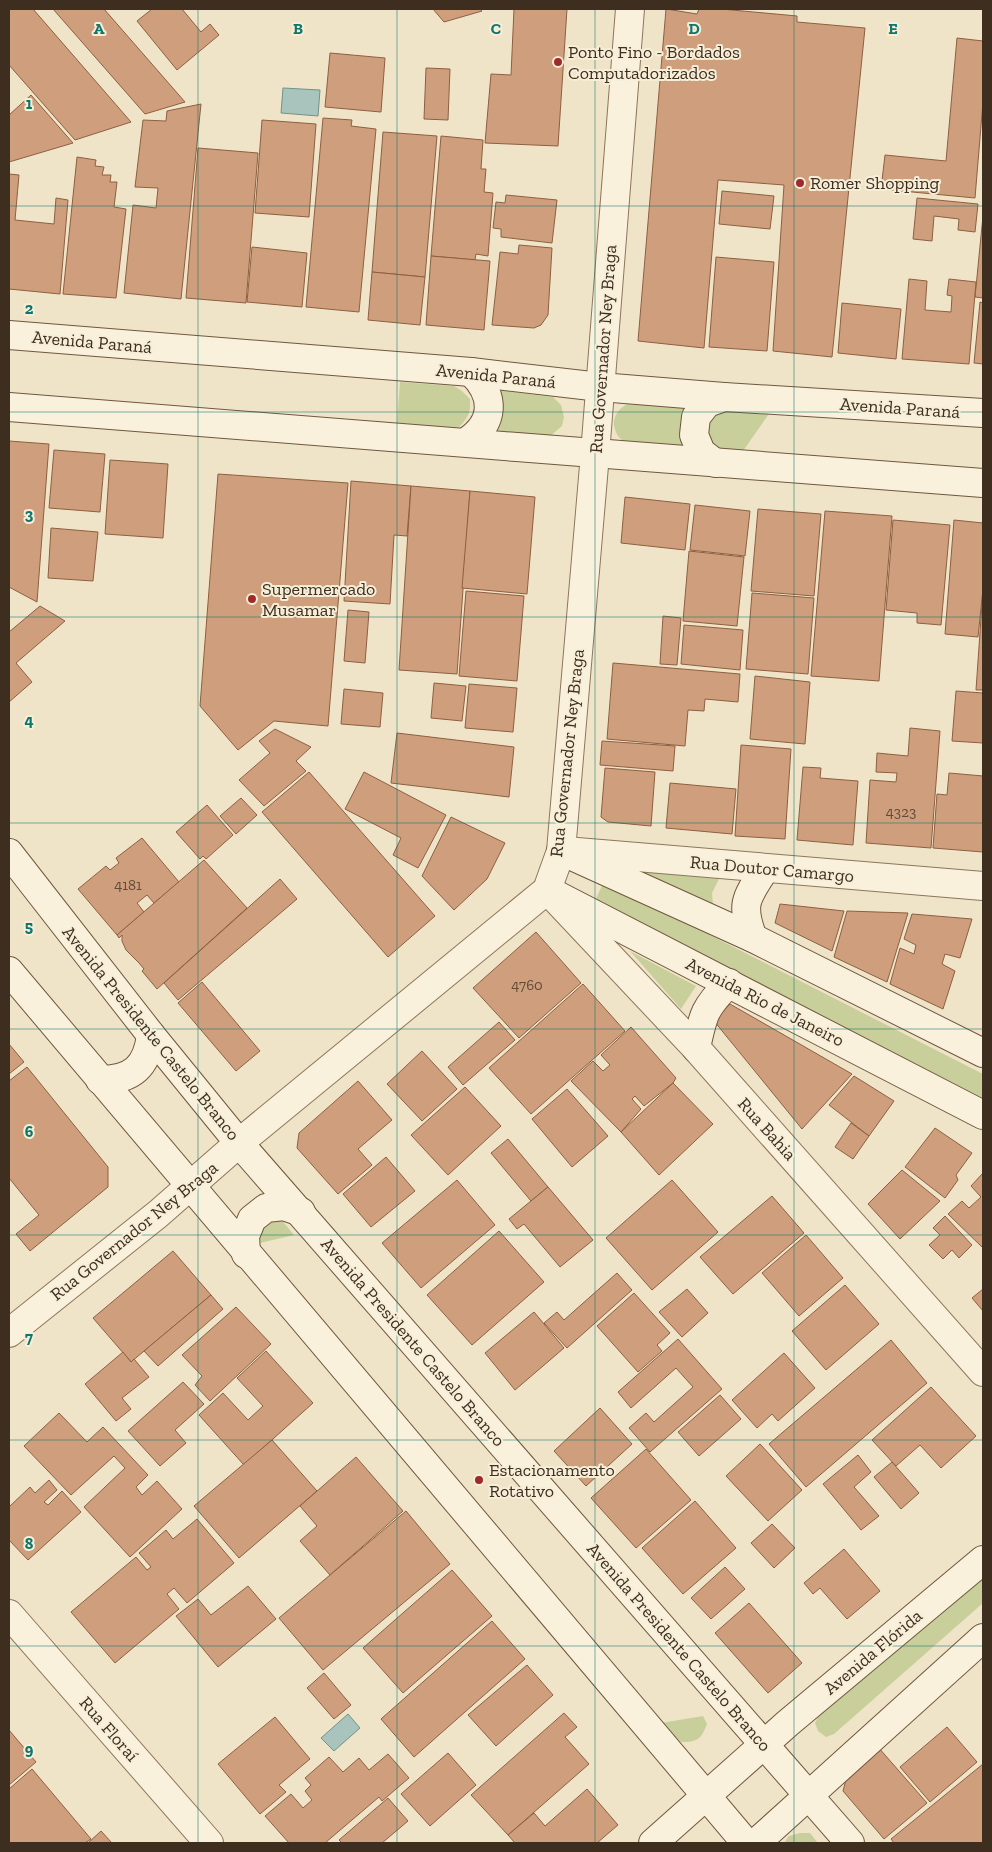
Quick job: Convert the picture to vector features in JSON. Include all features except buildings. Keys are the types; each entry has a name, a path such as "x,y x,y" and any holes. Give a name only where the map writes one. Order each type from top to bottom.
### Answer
{"street":[{"name":"Rua Governador Ney Braga","path":"9,1333 190,1187 239,1143 547,890 561,851 630,9"},
{"name":"Avenida Paraná","path":"9,335 471,372 724,397 983,413"},
{"path":"466,442 478,434 486,422 490,408 488,394 482,382 471,372"},
{"path":"715,463 701,452 694,435 696,417 707,403 724,397"},
{"path":"9,407 983,483"},
{"path":"561,851 754,938 983,1052"},
{"name":"Rua Doutor Camargo","path":"561,851 983,886"},
{"name":"Avenida Presidente Castelo Branco","path":"9,853 151,1035 239,1143 850,1843"},
{"path":"754,938 748,924 745,904 765,869"},
{"name":"Avenida Rio de Janeiro","path":"547,890 983,1114"},
{"name":"Rua Bahia","path":"547,890 696,1048 983,1372"},
{"path":"9,971 246,1254 746,1843"},
{"path":"696,1048 707,1007 729,983"},
{"path":"100,1080 116,1080 131,1075 142,1064 149,1050 151,1035"},
{"path":"246,1254 245,1236 252,1219 266,1208 284,1206 301,1212"},
{"name":"Avenida Flórida","path":"653,1843 788,1723 983,1560"},
{"name":"Rua Floraí","path":"9,1614 210,1843"},
{"path":"756,1843 983,1638"}],"green space":[{"path":"400,382 454,386 470,399 468,415 458,428 397,424"},
{"path":"497,390 553,397 561,405 564,417 562,426 549,437 488,433"},
{"path":"627,404 687,407 680,430 683,447 637,445 625,442 617,433 614,419 621,408"},
{"path":"728,411 771,411 743,451 724,450 711,445 707,432 709,422 715,415"},
{"path":"623,866 721,875 712,893 713,905"},
{"path":"604,881 983,1074 983,1098 595,901"},
{"path":"630,951 696,986 681,1009"},
{"path":"280,1218 294,1235 256,1244 257,1223"},
{"path":"983,1572 983,1603 834,1734 826,1737 818,1731 815,1723 818,1717"},
{"path":"703,1716 707,1724 700,1737 695,1741 681,1742 661,1723"},
{"path":"810,1833 818,1843 784,1843 789,1836"}],"water":[{"path":"283,88 320,90 318,116 281,113"},
{"path":"348,1714 360,1728 334,1751 321,1738"}],"place":[{"name":"Ponto Fino - Bordados Computadorizados","path":"558,62"},
{"name":"Romer Shopping","path":"800,183"},
{"name":"Supermercado Musamar","path":"252,599"},
{"name":"Estacionamento Rotativo","path":"479,1480"}]}
